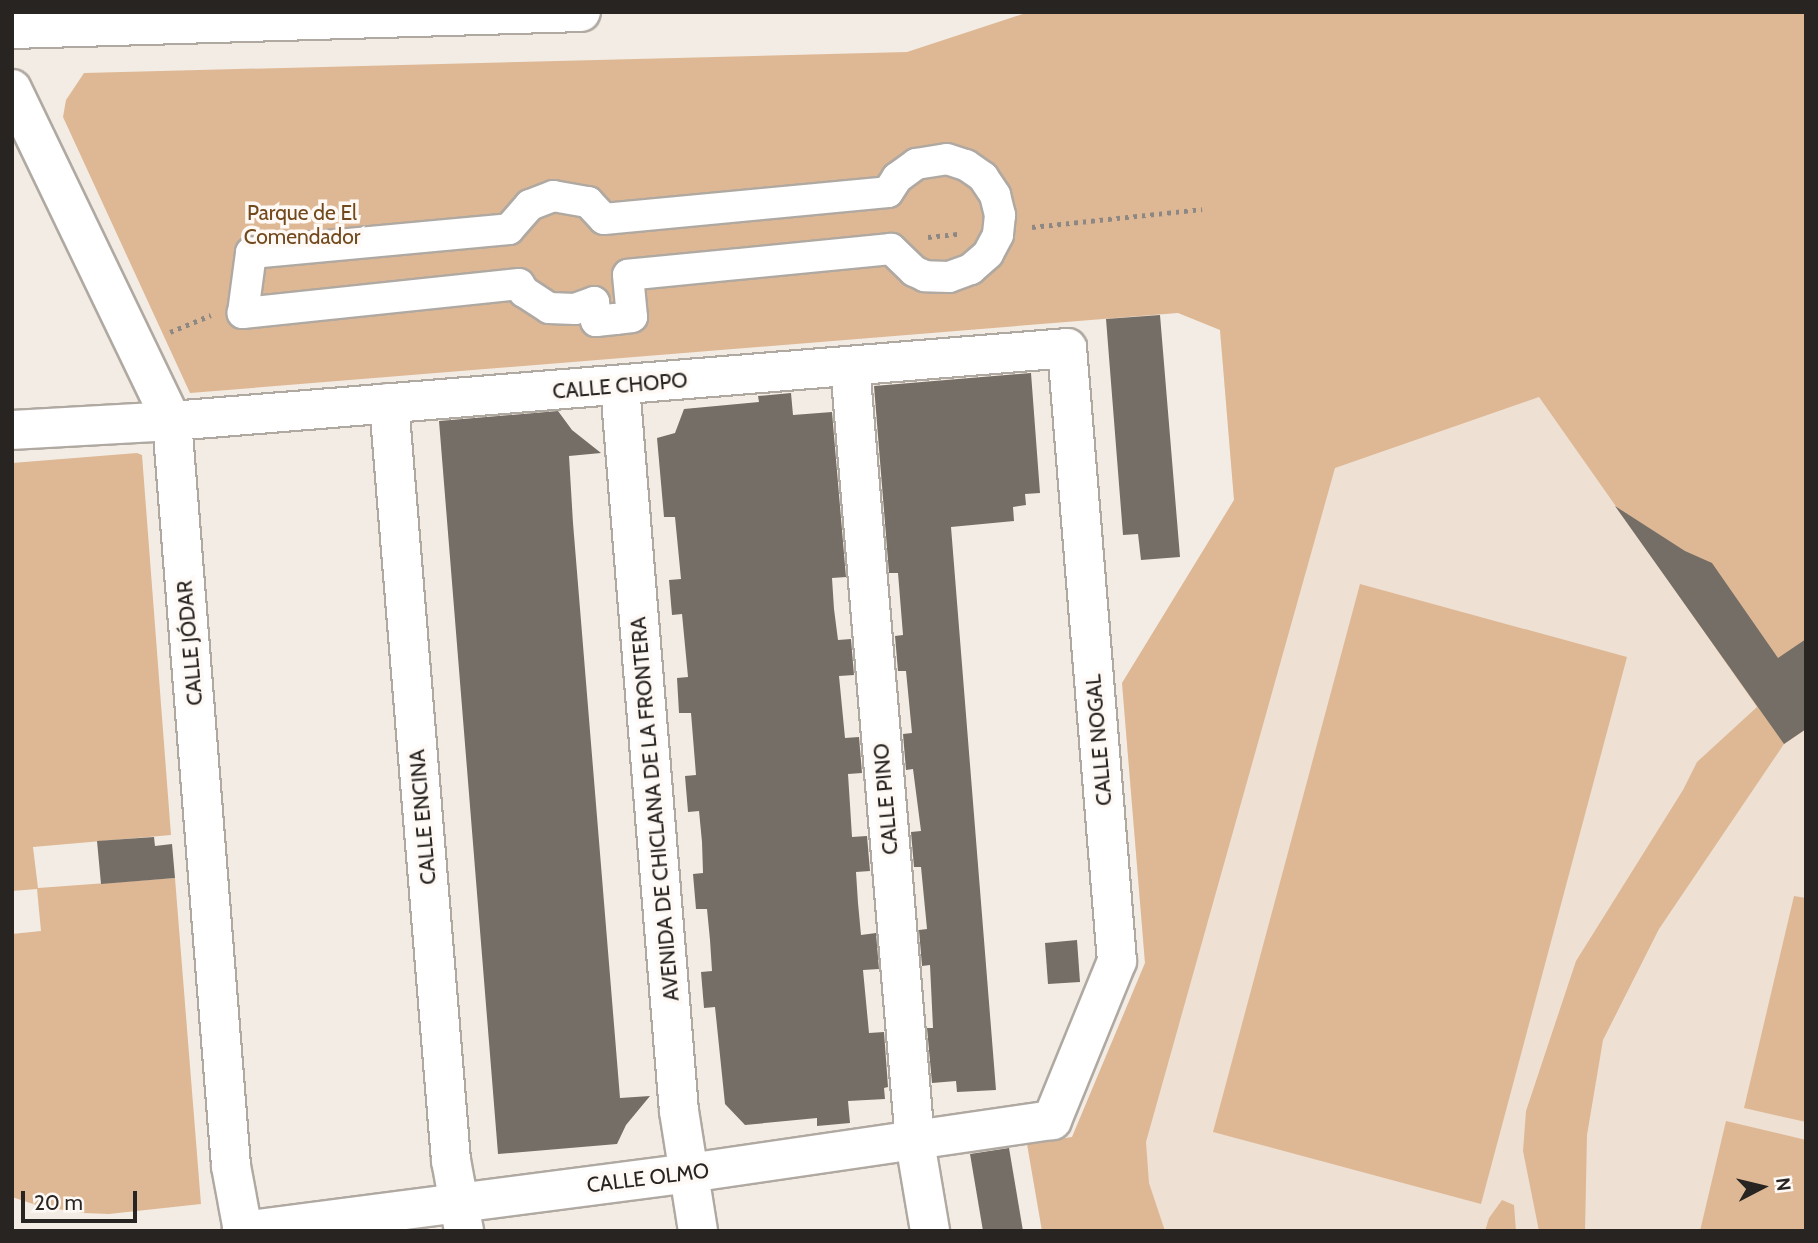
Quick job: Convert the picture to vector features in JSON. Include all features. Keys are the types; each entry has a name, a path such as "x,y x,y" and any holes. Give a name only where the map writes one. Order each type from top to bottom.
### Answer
{"street":[{"path":"12,29 581,12"},
{"name":"CALLE JÓDAR","path":"12,89 172,421 231,1166 243,1231"},
{"path":"947,159 975,170 990,185 998,205 998,235 988,254 971,269 949,277 925,276 903,265 891,249 628,275 632,317 596,321 594,302 575,309 549,308 524,292 519,284 243,313 251,253 509,229 530,205 553,196 576,197 588,202 604,219 618,218 888,192 897,178 916,164 947,159"},
{"name":"CALLE CHOPO","path":"12,430 172,421 1068,348"},
{"name":"CALLE NOGAL","path":"1052,1120 1117,961 1068,348"},
{"name":"CALLE PINO","path":"850,366 915,1142 930,1231"},
{"name":"AVENIDA DE CHICLANA DE LA FRONTERA","path":"620,386 679,1111 698,1231"},
{"name":"CALLE ENCINA","path":"389,403 451,1160 462,1217"},
{"name":"CALLE OLMO","path":"243,1231 462,1217 689,1173 1052,1120"}],"shaded area":[{"path":"1220,330 1539,397 1783,744 1806,729 1806,1231 1042,1231 1027,1144 1072,1137 1145,963 1122,683 1234,500"}],"green space":[{"name":"Parque de El Comendador","path":"1029,12 1806,12 1806,729 1784,744 1659,929 1603,1040 1587,1135 1585,1231 1539,1231 1523,1151 1526,1111 1576,961 1683,790 1697,762 1757,707 1539,397 1335,468 1146,1142 1149,1183 1165,1231 1042,1231 1027,1144 1072,1137 1145,963 1122,683 1234,500 1220,330 1178,313 190,393 63,117 66,100 84,73 907,52"},
{"path":"137,453 142,455 171,835 33,847 38,888 175,878 201,1204 109,1214 83,1213 39,1206 12,1197 12,934 41,931 37,889 12,891 12,463"},
{"path":"1360,584 1627,657 1481,1204 1213,1132"},
{"path":"1794,896 1806,898 1806,1122 1744,1108"},
{"path":"1726,1121 1806,1140 1806,1231 1700,1231"},
{"path":"1502,1200 1514,1205 1516,1231 1485,1231 1489,1218"}],"building":[{"path":"1160,315 1180,557 1141,560 1138,534 1123,535 1106,319"},
{"path":"1031,373 1040,493 1025,494 1026,505 1013,507 1014,521 951,527 996,1090 957,1092 956,1081 932,1083 927,1028 933,1028 930,965 922,966 919,930 927,929 921,867 914,867 911,832 921,831 913,769 906,770 903,734 912,733 906,671 898,671 895,636 903,635 898,573 889,573 874,386"},
{"path":"791,393 793,415 832,412 846,577 832,578 834,609 838,640 851,639 854,675 839,676 845,738 859,737 862,773 848,774 852,837 867,836 870,871 856,872 858,903 861,935 876,933 879,969 863,970 869,1033 884,1032 888,1087 884,1088 885,1099 848,1101 850,1123 817,1126 817,1118 745,1125 725,1104 715,1007 704,1008 701,972 712,971 710,940 707,909 696,909 693,874 703,873 702,842 699,811 688,812 685,776 696,775 691,713 679,713 677,678 688,677 682,614 672,615 669,580 681,579 675,517 664,517 657,438 675,433 684,409 759,402 758,396"},
{"path":"558,411 572,430 601,453 569,456 573,523 620,1098 650,1096 626,1125 617,1144 498,1154 439,421"},
{"path":"1615,506 1685,551 1712,563 1778,658 1806,639 1806,729 1784,744"},
{"path":"154,837 155,846 172,844 175,878 101,884 97,841"},
{"path":"1077,940 1080,982 1048,984 1045,943"},
{"path":"1009,1148 1023,1231 983,1231 970,1154"}]}
